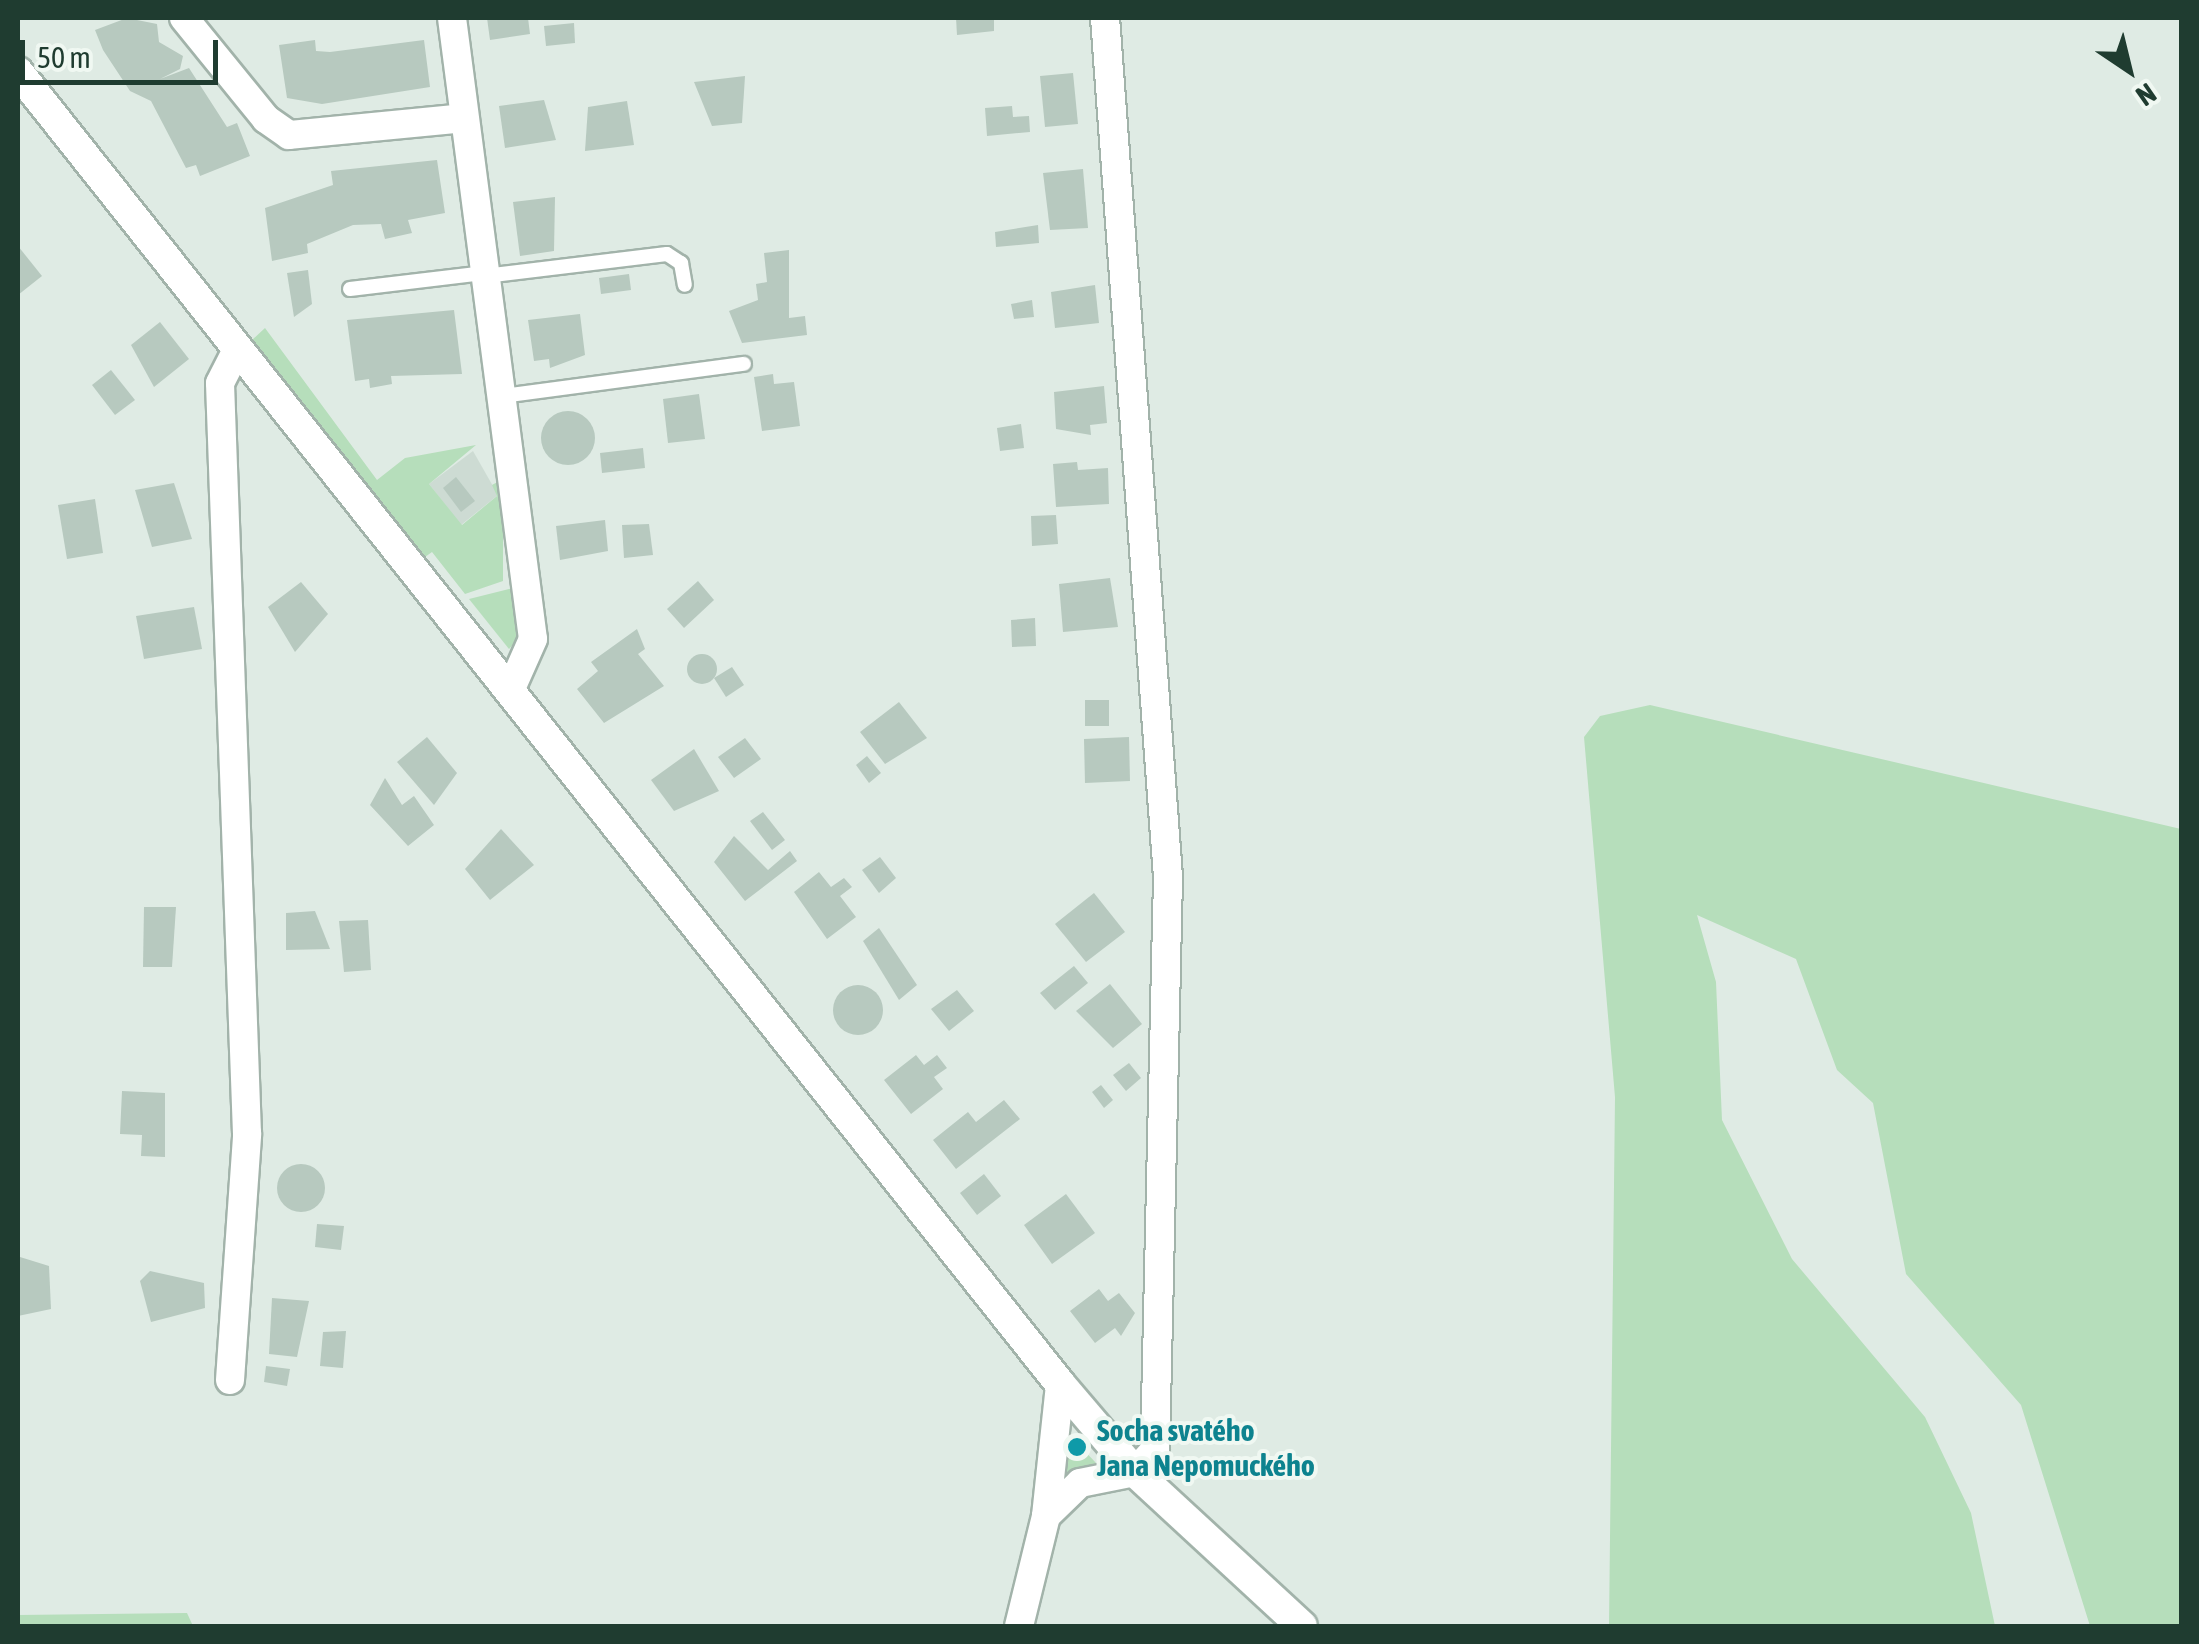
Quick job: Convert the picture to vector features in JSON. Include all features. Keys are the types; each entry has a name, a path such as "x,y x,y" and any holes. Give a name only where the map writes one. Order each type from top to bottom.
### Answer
{"street":[{"path":"184,18 266,119 289,135 464,118"},
{"path":"452,18 532,639 510,692"},
{"path":"1046,1516 1080,1483 1135,1472 1155,1450 1168,877 1105,18"},
{"path":"18,72 1060,1384 1135,1472 1302,1626"},
{"path":"230,1380 248,1134 220,383 238,348"},
{"path":"1019,1626 1046,1516 1060,1384"}],"lane":[{"path":"350,289 667,254 681,263 685,285"},
{"path":"502,396 744,364"}],"shaded area":[{"path":"473,451 498,495 461,525 429,484"}],"green space":[{"path":"265,328 377,480 405,458 476,445 429,484 462,525 497,496 492,485 503,479 503,581 465,594 432,552 425,557 252,340"},
{"path":"517,587 523,634 509,649 469,599"},
{"path":"1650,705 2181,829 2181,1626 2090,1626 2021,1405 1906,1274 1873,1103 1837,1070 1796,959 1697,915 1716,982 1722,1120 1792,1259 1925,1417 1971,1513 1995,1626 1609,1626 1615,1097 1584,737 1600,716"},
{"path":"1063,1428 1096,1463 1069,1478 1062,1473"},
{"path":"187,1613 193,1626 18,1626 18,1615"}],"building":[{"path":"127,18 157,24 159,42 183,56 180,69 160,79 189,68 227,127 237,123 250,156 200,176 196,165 186,168 151,101 130,91 103,50 95,30"},
{"path":"487,18 528,18 530,34 490,40"},
{"path":"956,18 994,18 994,31 957,35"},
{"path":"574,23 575,43 546,46 544,26"},
{"path":"315,40 316,51 330,52 424,40 430,87 322,104 287,98 279,45"},
{"path":"1073,73 1078,124 1045,127 1040,76"},
{"path":"745,76 742,123 712,126 694,82"},
{"path":"544,100 556,140 505,148 499,106"},
{"path":"627,101 634,145 585,151 588,107"},
{"path":"1012,106 1013,117 1029,116 1030,132 987,136 985,108"},
{"path":"437,160 445,213 408,220 412,233 385,239 381,224 353,225 307,244 308,253 272,261 265,208 333,185 331,171"},
{"path":"1083,169 1088,228 1050,230 1043,173"},
{"path":"555,197 554,251 520,256 513,202"},
{"path":"1038,225 1039,243 996,247 995,232"},
{"path":"18,246 42,276 18,295"},
{"path":"789,250 789,318 805,316 807,335 742,343 729,311 758,300 756,284 767,282 764,253"},
{"path":"308,270 312,304 294,317 287,273"},
{"path":"629,274 631,290 601,294 599,278"},
{"path":"1095,285 1099,323 1055,328 1051,292"},
{"path":"1032,300 1034,317 1014,319 1011,304"},
{"path":"454,310 462,374 391,376 392,384 370,388 369,379 355,381 347,320"},
{"path":"580,314 585,355 550,368 549,359 534,361 528,320"},
{"path":"160,322 189,359 154,387 131,345"},
{"path":"111,370 135,400 115,415 92,385"},
{"path":"773,374 774,384 794,382 800,426 762,431 754,377"},
{"path":"1104,386 1107,423 1090,425 1091,435 1056,429 1054,392"},
{"path":"699,394 705,439 668,443 663,399"},
{"path":"568,411 587,419 595,438 587,457 568,465 549,457 541,438 549,419"},
{"path":"1021,424 1024,448 1000,451 997,428"},
{"path":"643,448 645,468 602,473 600,453"},
{"path":"1077,462 1078,470 1108,468 1109,504 1056,507 1053,464"},
{"path":"456,477 475,501 461,512 443,488"},
{"path":"174,483 192,539 152,547 135,490"},
{"path":"95,499 103,553 67,559 58,505"},
{"path":"1056,515 1058,544 1032,546 1031,516"},
{"path":"605,520 608,551 560,560 556,526"},
{"path":"649,524 653,555 624,558 622,525"},
{"path":"1110,578 1118,627 1063,632 1059,584"},
{"path":"698,581 714,600 684,628 667,609"},
{"path":"301,582 328,614 295,652 268,607"},
{"path":"194,607 202,649 144,659 136,616"},
{"path":"1035,618 1036,646 1012,647 1011,620"},
{"path":"637,629 645,649 638,654 664,686 604,723 577,689 598,671 591,662"},
{"path":"702,654 716,663 717,669 708,683 702,684 688,675 687,669 696,655"},
{"path":"732,667 744,685 726,697 714,678"},
{"path":"1085,700 1109,700 1109,726 1085,726"},
{"path":"899,702 927,738 885,764 860,732"},
{"path":"427,737 457,773 434,805 397,762"},
{"path":"1129,737 1130,781 1085,783 1084,739"},
{"path":"745,738 761,759 734,778 718,757"},
{"path":"694,749 719,791 674,811 651,780"},
{"path":"867,756 881,773 869,783 856,765"},
{"path":"385,778 402,805 414,796 434,825 408,846 370,805"},
{"path":"763,812 785,840 772,850 750,821"},
{"path":"501,829 534,865 490,900 465,869"},
{"path":"734,836 768,870 790,851 797,861 745,901 714,862"},
{"path":"880,857 896,878 879,893 862,870"},
{"path":"819,872 831,887 844,878 852,887 840,896 856,917 827,939 794,892"},
{"path":"1094,893 1125,932 1086,962 1055,924"},
{"path":"144,907 176,907 172,967 143,967"},
{"path":"315,911 330,949 286,950 286,913"},
{"path":"368,920 371,970 344,972 339,921"},
{"path":"879,928 917,985 899,1000 863,941"},
{"path":"1074,966 1088,983 1055,1010 1040,993"},
{"path":"1110,984 1142,1024 1113,1048 1076,1011"},
{"path":"858,985 876,992 883,1010 876,1028 858,1035 840,1028 833,1010 840,992"},
{"path":"957,990 974,1011 949,1031 931,1009"},
{"path":"916,1055 924,1065 937,1055 947,1068 934,1077 943,1089 911,1114 884,1080"},
{"path":"1129,1063 1141,1078 1126,1091 1113,1075"},
{"path":"1101,1085 1113,1100 1104,1108 1092,1092"},
{"path":"122,1091 165,1093 165,1157 141,1156 142,1135 120,1134"},
{"path":"1004,1100 1020,1119 956,1169 933,1140 968,1112 976,1122"},
{"path":"301,1164 318,1171 325,1188 318,1205 301,1212 284,1205 277,1188 284,1171"},
{"path":"984,1174 1001,1196 977,1215 960,1193"},
{"path":"1066,1194 1095,1233 1052,1264 1024,1225"},
{"path":"317,1224 344,1226 341,1250 315,1247"},
{"path":"20,1257 49,1266 51,1309 18,1316"},
{"path":"150,1271 204,1283 205,1308 151,1322 140,1281"},
{"path":"1099,1289 1108,1301 1119,1293 1135,1313 1121,1336 1115,1328 1095,1343 1070,1311"},
{"path":"272,1298 309,1301 297,1357 269,1354"},
{"path":"346,1331 343,1368 320,1366 323,1332"},
{"path":"266,1366 290,1369 287,1386 264,1382"}],"place":[{"name":"Socha svatého Jana Nepomuckého","path":"1077,1447"}]}
